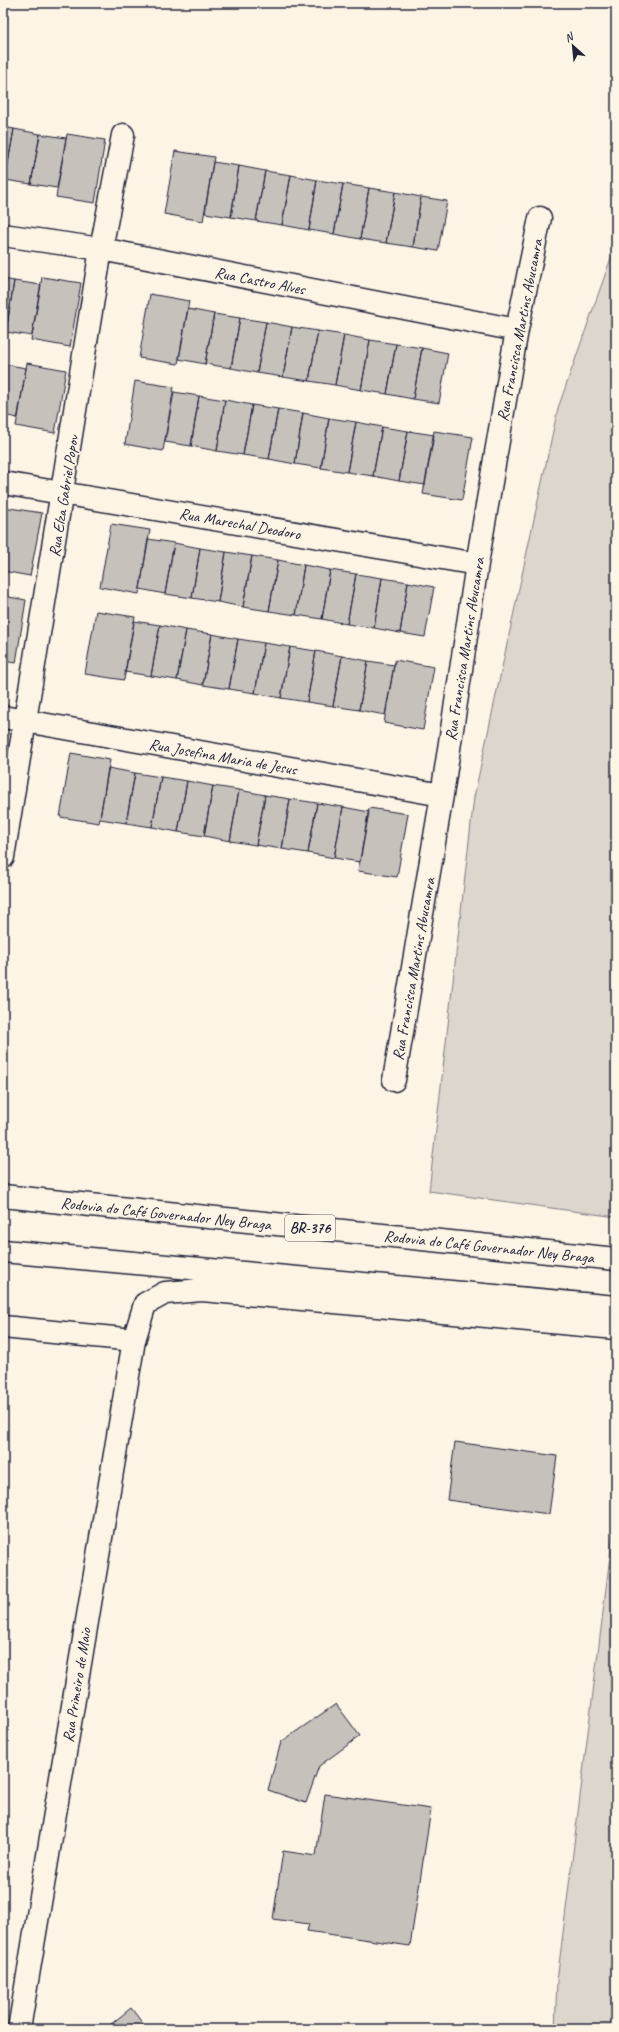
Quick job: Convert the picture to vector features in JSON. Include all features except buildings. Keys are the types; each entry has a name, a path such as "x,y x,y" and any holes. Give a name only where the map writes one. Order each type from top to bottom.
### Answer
{"main road":[{"name":"Rua Elza Gabriel Popov","path":"3,857 63,494 101,250 123,135"},
{"name":"Rua Francisca Martins Abucamra","path":"394,1080 442,795 477,564 517,330 540,218"},
{"name":"Rua Castro Alves","path":"3,235 101,250 517,330"},
{"name":"Rua Marechal Deodoro","path":"3,483 477,564"},
{"name":"Rua Josefina Maria de Jesus","path":"3,717 442,795"},
{"name":"Rodovia do Café Governador Ney Braga","path":"3,1196 616,1259"},
{"path":"3,1251 616,1307"},
{"name":"Rua Primeiro de Maio","path":"19,2029 134,1340 145,1304 165,1293 202,1290 616,1328"},
{"path":"3,1327 134,1340"}],"shaded area":[{"path":"616,244 616,1217 429,1191 474,797 558,408"},
{"path":"616,1508 616,2029 555,2029 557,1981"}]}
